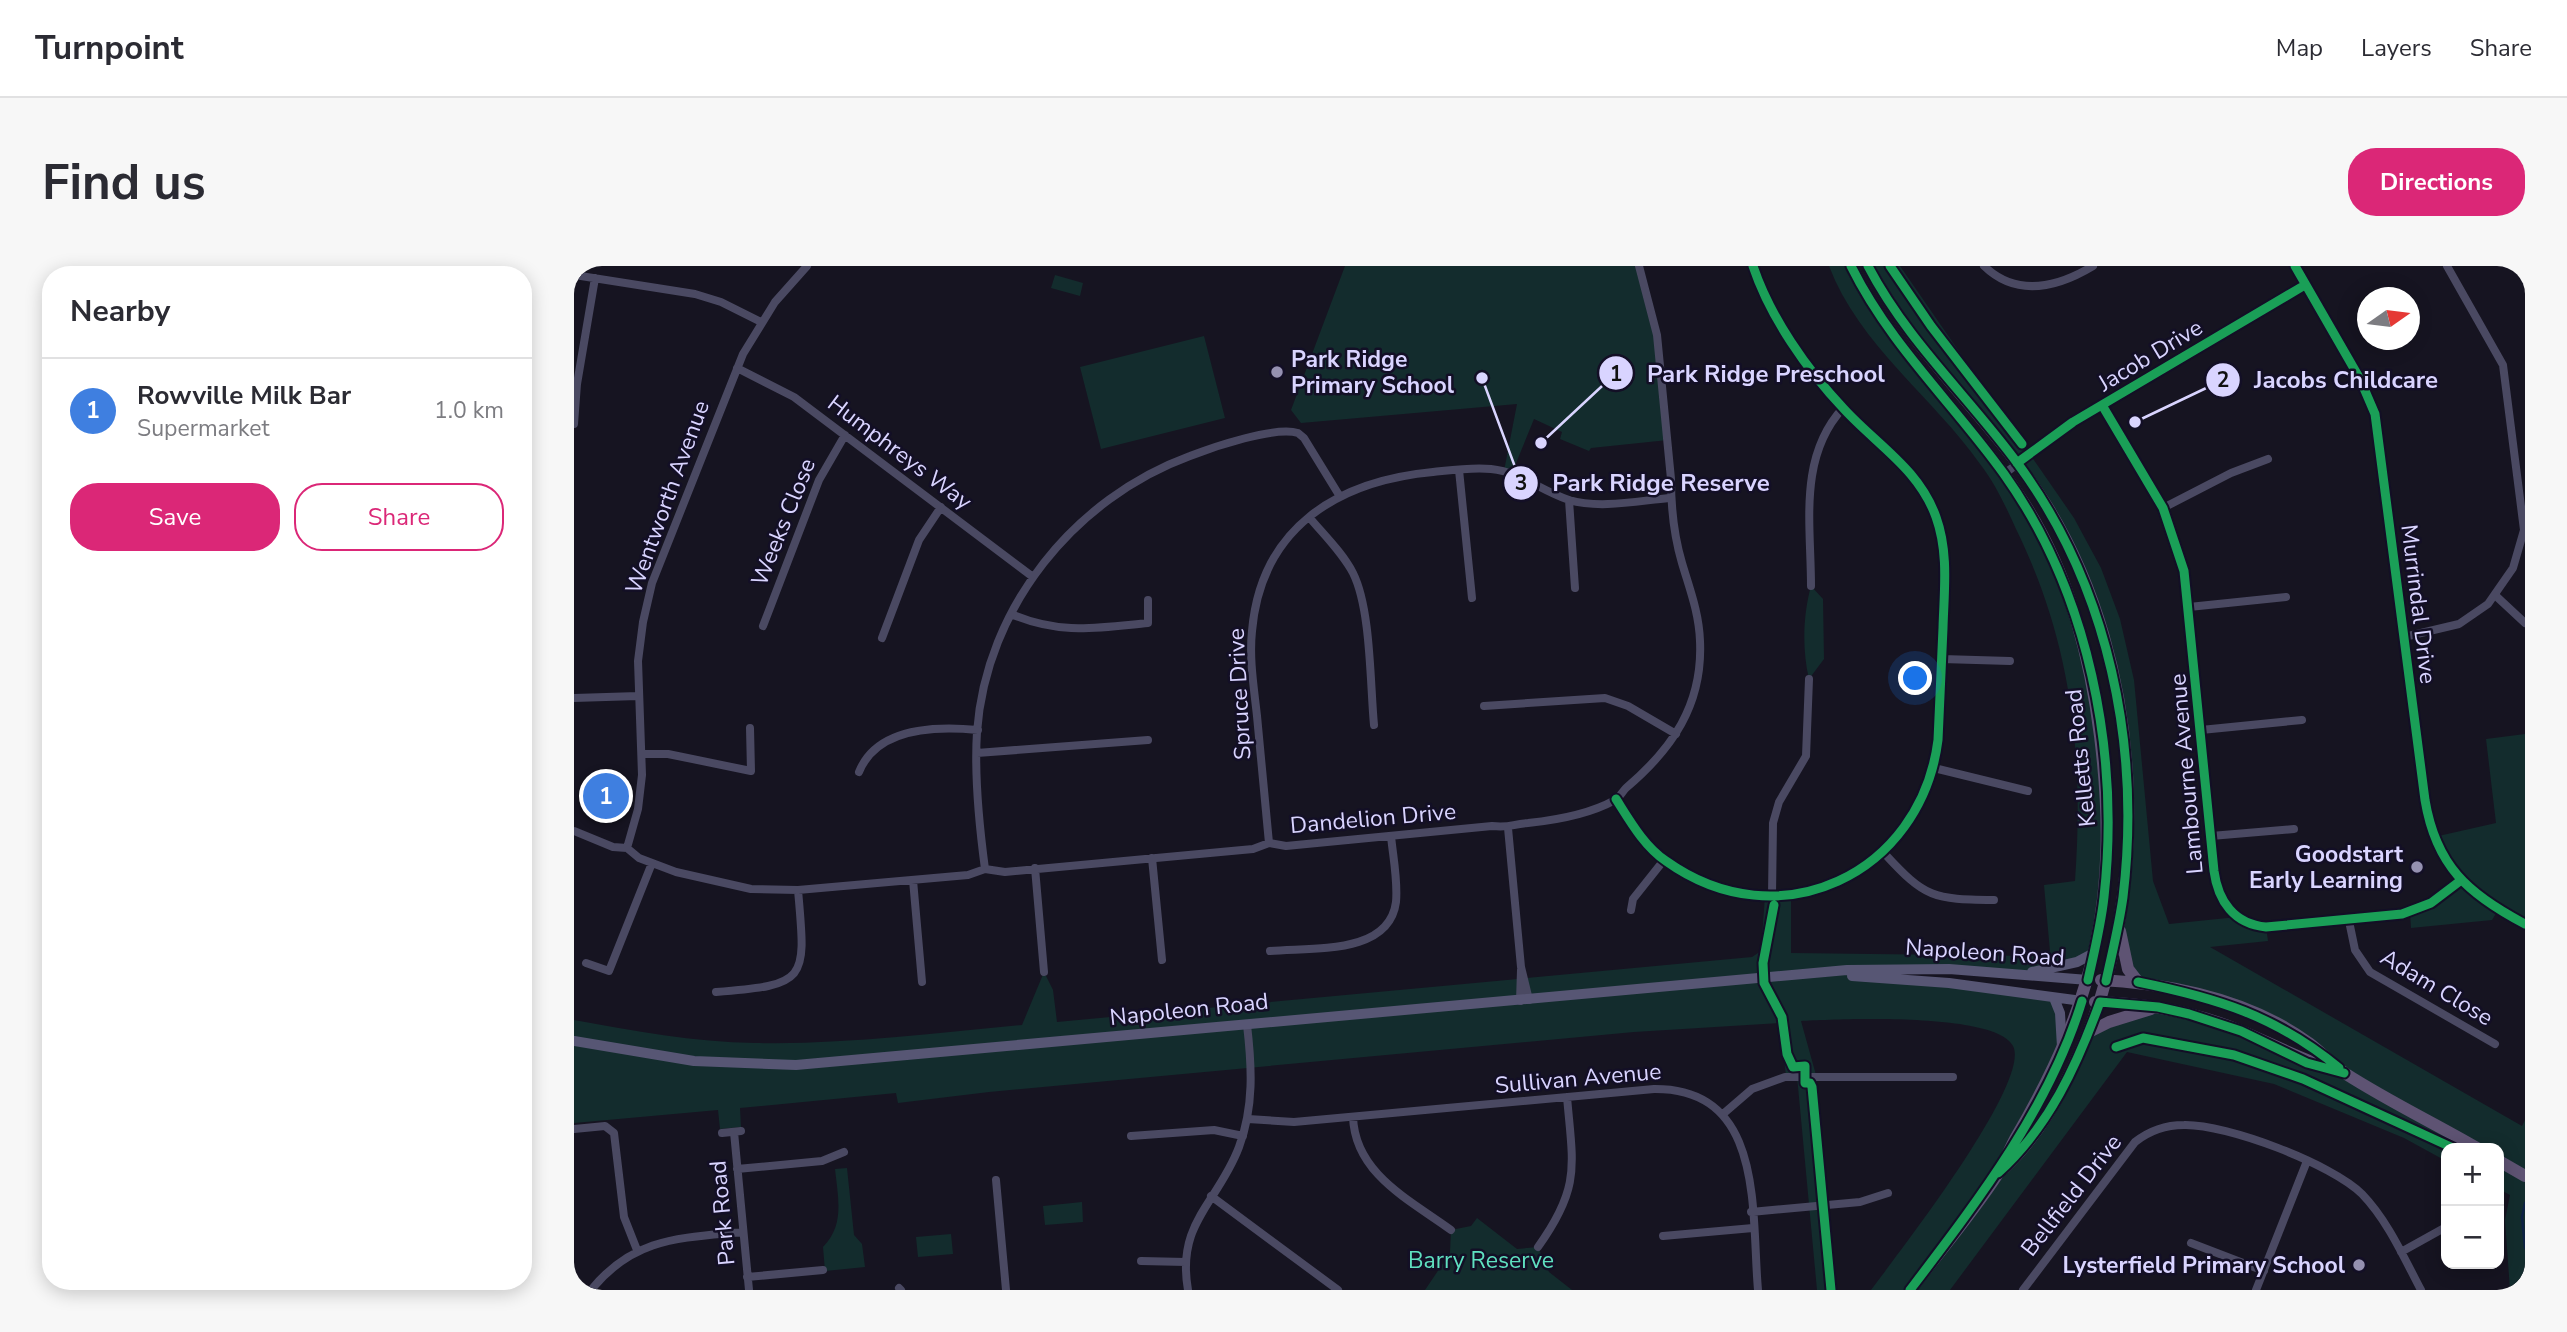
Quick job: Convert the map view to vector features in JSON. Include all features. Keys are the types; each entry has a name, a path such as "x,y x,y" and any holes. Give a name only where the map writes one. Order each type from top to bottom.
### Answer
{"main road":[{"name":"Kelletts Road","path":"1851,266 1891,335 2004,474 2027,508 2055,562 2078,621 2091,672 2103,760 2108,827 2104,897 2094,953 2082,1001 2062,1052 1998,1173"},
{"name":"Kelletts Road","path":"1868,266 1911,335 2017,463 2048,509 2072,553 2095,610 2113,674 2122,727 2127,826 2119,927 2106,981 2089,1032 2046,1118 2022,1149 1998,1173 1910,1290"},
{"path":"2119,927 2128,969 2138,982"},
{"path":"2023,974 2077,962 2094,953"},
{"name":"Napoleon Road","path":"574,1041 684,1060 796,1065 1810,974 1901,968 2023,974 2138,982 2210,998 2252,1013 2309,1043 2344,1073 2468,1143"},
{"name":"Napoleon Road","path":"1810,974 1949,983 2054,998 2158,1007 2216,1022 2306,1063 2344,1073"},
{"path":"2054,998 2060,1013 2062,1052"},
{"path":"2089,1032 2109,1022 2158,1007"},
{"path":"2504,1164 2525,1177"}],"street":[{"name":"Wentworth Avenue","path":"627,848 638,809 643,754 638,696 640,641 652,583 737,368 761,322 807,266"},
{"name":"Dandelion Drive","path":"574,831 613,848 627,848 652,863 725,885 798,890 968,875 985,869 999,872 1253,849 1269,843 1286,846 1492,826 1508,828 1573,815 1616,799 1658,760 1676,734 1695,687 1700,642 1696,608 1679,550 1675,512 1669,498 1671,479 1659,353 1652,309 1639,266"},
{"path":"1616,799 1637,831 1664,860 1708,885 1735,893 1804,893 1832,884 1861,870 1884,853 1916,812 1934,768 1944,558 1935,515 1923,490 1905,466 1843,408 1777,318 1754,266"},
{"path":"1984,266 2008,282 2039,288 2067,280 2093,266"},
{"name":"Murrindal Drive","path":"2295,266 2360,379 2375,414 2427,816 2441,852 2460,881 2489,904 2525,923"},
{"path":"2404,637 2459,624 2496,596 2513,568 2524,530 2507,382 2496,348 2447,266"},
{"path":"574,275 702,295 761,322"},
{"path":"574,424 577,384 595,278"},
{"name":"Jacob Drive","path":"2004,474 2073,422 2305,285"},
{"name":"Humphreys Way","path":"737,368 784,390 1033,577"},
{"name":"Lambourne Avenue","path":"2102,405 2163,508 2180,553 2189,607 2218,894 2237,917 2266,927 2349,921 2410,912 2439,898 2460,881"},
{"path":"1811,586 1814,458 1827,427 1843,408"},
{"path":"1298,433 1301,423"},
{"path":"985,869 977,753 987,677 1011,614 1033,577 1073,529 1102,503 1145,476 1212,448 1285,431 1298,433 1339,495"},
{"name":"Weeks Close","path":"762,626 819,480 845,435"},
{"path":"2163,508 2231,473 2268,458"},
{"name":"Spruce Drive","path":"1269,843 1252,668 1252,629 1268,573 1285,544 1309,517 1339,495 1382,478 1483,468 1510,472 1569,500 1601,504 1669,498"},
{"path":"1460,470 1472,598"},
{"path":"1569,500 1575,588"},
{"path":"882,638 919,540 940,507"},
{"path":"1309,517 1342,555 1357,581 1363,606 1374,725"},
{"path":"2496,596 2525,623"},
{"path":"2189,607 2286,597"},
{"path":"1011,614 1040,626 1061,630 1135,625 1148,623 1148,600"},
{"path":"1941,659 2010,661"},
{"path":"1772,895 1773,823 1779,802 1806,756 1809,679"},
{"path":"574,698 638,696"},
{"path":"1484,706 1605,698 1628,706 1676,734"},
{"path":"2201,730 2302,720"},
{"path":"859,772 876,749 915,731 949,727 978,730"},
{"path":"643,754 668,754 751,771 750,728"},
{"path":"977,753 1148,740"},
{"path":"1934,768 2028,791"},
{"path":"1508,828 1524,1001"},
{"path":"2211,836 2294,829"},
{"path":"1270,951 1356,943 1380,932 1389,922 1396,901 1391,836"},
{"path":"1884,853 1912,883 1929,894 1949,899 1994,901"},
{"path":"1152,858 1162,960"},
{"path":"1631,910 1633,899 1664,860"},
{"path":"586,963 609,971 652,863"},
{"path":"1035,869 1044,972"},
{"path":"913,880 922,982"},
{"path":"716,992 774,986 789,980 797,971 803,948 798,890"},
{"name":"Adam Close","path":"2349,921 2355,950 2370,972 2495,1044"},
{"path":"1188,1290 1185,1262 1194,1225 1231,1165 1248,1119 1251,1078 1247,1025"},
{"path":"1723,1114 1746,1093 1785,1077 1953,1077"},
{"name":"Sullivan Avenue","path":"1248,1119 1281,1123 1670,1089 1700,1098 1723,1114 1737,1133 1744,1149 1758,1290"},
{"path":"1538,1247 1563,1210 1572,1184 1573,1159 1567,1097"},
{"path":"1353,1117 1357,1147 1373,1171 1451,1230"},
{"name":"Bellfield Drive","path":"2023,1290 2126,1152 2153,1131 2171,1126 2194,1125 2261,1142 2337,1175 2361,1193 2380,1216 2421,1290"},
{"path":"574,1129 605,1126 614,1133 624,1217 637,1250"},
{"path":"1131,1136 1214,1129 1243,1136"},
{"name":"Park Road","path":"722,1133 738,1131 737,1169 749,1290"},
{"path":"737,1169 822,1161 844,1152"},
{"path":"2256,1290 2308,1161"},
{"path":"996,1180 1006,1290"},
{"path":"1751,1212 1860,1202 1888,1193"},
{"path":"1211,1196 1338,1290"},
{"path":"1663,1236 1753,1228"},
{"path":"2401,1252 2441,1230"},
{"path":"591,1290 615,1265 637,1250 673,1239 743,1232"},
{"path":"2191,1242 2264,1271"},
{"path":"1141,1261 1185,1262"},
{"path":"747,1277 823,1270"}],"green space":[{"path":"1345,266 1639,266 1648,293 1668,440 1591,448 1589,451 1560,439 1562,432 1534,419 1512,473 1504,471 1517,404 1301,423 1291,410"},
{"path":"1829,266 1851,266 2027,508 2078,621 2106,800 2094,953 2023,974 1914,968 1874,977 2054,998 2062,1052 2012,1145 2031,1139 2089,1032 2158,1007 2342,1072 2252,1013 2138,982 2119,927 2125,767 2104,636 2048,509 1927,356 1868,266 1900,266 2074,518 2101,568 2120,619 2134,680 2153,881 2169,924 2237,917 2266,927 2268,941 2210,947 2522,1126 2525,1120 2525,1290 2510,1290 2505,1220 2510,1195 2504,1192 2504,1143 2441,1143 2441,1158 2404,1138 2274,1084 2127,1052 1950,1290 1871,1290 1932,1207 1983,1130 2002,1094 2013,1065 2013,1046 2001,1035 1978,1027 1914,1020 1801,1021 1816,1075 1836,1290 1817,1290 1797,1076 1786,1076 1780,1023 1634,1032 989,1092 898,1103 896,1093 740,1108 741,1127 720,1129 718,1110 574,1123 574,1020 709,1041 821,1042 1022,1025 1044,972 1053,990 1057,1022 1752,957 1761,951 1765,896 1791,894 1791,953 2037,956 2050,951 2044,885 2075,881 2077,789 2070,701 2050,615 2035,572 1991,479 1961,439 1878,346 1842,294"},
{"path":"1055,275 1083,283 1080,296 1051,288"},
{"path":"1204,336 1225,418 1101,449 1080,367"},
{"path":"1811,586 1823,599 1824,659 1809,679 1804,632"},
{"path":"2525,734 2525,924 2498,910 2492,920 2411,928 2410,912 2460,881 2434,837 2496,823 2486,739"},
{"path":"847,1168 854,1235 862,1244 865,1267 825,1271 823,1247 835,1230 838,1211 835,1169"},
{"path":"1082,1202 1083,1222 1045,1225 1043,1206"},
{"name":"Barry Reserve","path":"1477,1218 1517,1249 1538,1247 1549,1272 1572,1290 1425,1290 1450,1253 1451,1230 1471,1226"},
{"path":"951,1234 953,1254 918,1257 916,1237"}],"waterway":[{"path":"2525,1203 2522,1217 2525,1248"}],"cycle path":[{"path":"1616,799 1638,833 1658,855 1709,885 1754,895 1797,894 1838,881 1874,859 1904,827 1926,787 1938,740 1944,600 1943,544 1936,517 1929,500 1908,471 1844,409 1803,360 1769,304 1753,266"},
{"path":"1851,266 1884,322 1903,348 2004,474 2033,520 2058,570 2077,622 2092,676 2102,731 2107,786 2108,842 2104,897 2088,980"},
{"path":"1868,266 1901,319 2018,464 2049,512 2075,563 2096,616 2111,670 2122,726 2127,783 2123,897 2106,981"},
{"path":"1890,266 1931,326 2022,444"},
{"path":"2295,266 2360,379 2375,414 2430,823 2446,860 2471,889 2525,924"},
{"path":"2017,463 2073,422 2305,285"},
{"path":"2102,405 2163,508 2184,571 2214,871 2219,892 2230,909 2245,921 2266,927 2402,914 2431,903 2460,881"},
{"path":"1774,905 1763,963 1764,983 1782,1017 1787,1054 1793,1067 1805,1066 1805,1083 1810,1083 1812,1087 1831,1290"},
{"path":"2138,982 2194,995 2269,1022 2316,1050 2339,1068"},
{"path":"1910,1290 1985,1188 2031,1117 2068,1041 2082,1001"},
{"path":"1998,1173 2032,1136 2060,1094 2082,1049 2100,1002 2158,1007 2189,1014 2241,1031 2307,1063 2344,1073"},
{"path":"2116,1047 2143,1038 2234,1055 2303,1079 2442,1143"}],"place":[{"name":"Park Ridge Primary School","path":"1277,372"},
{"name":"Park Ridge Reserve","path":"1482,378"},
{"name":"Jacobs Childcare","path":"2135,422"},
{"name":"Park Ridge Preschool","path":"1541,443"},
{"name":"Rowville Milk Bar","path":"606,796"},
{"name":"Goodstart Early Learning","path":"2417,867"},
{"name":"Lysterfield Primary School","path":"2359,1265"}]}
